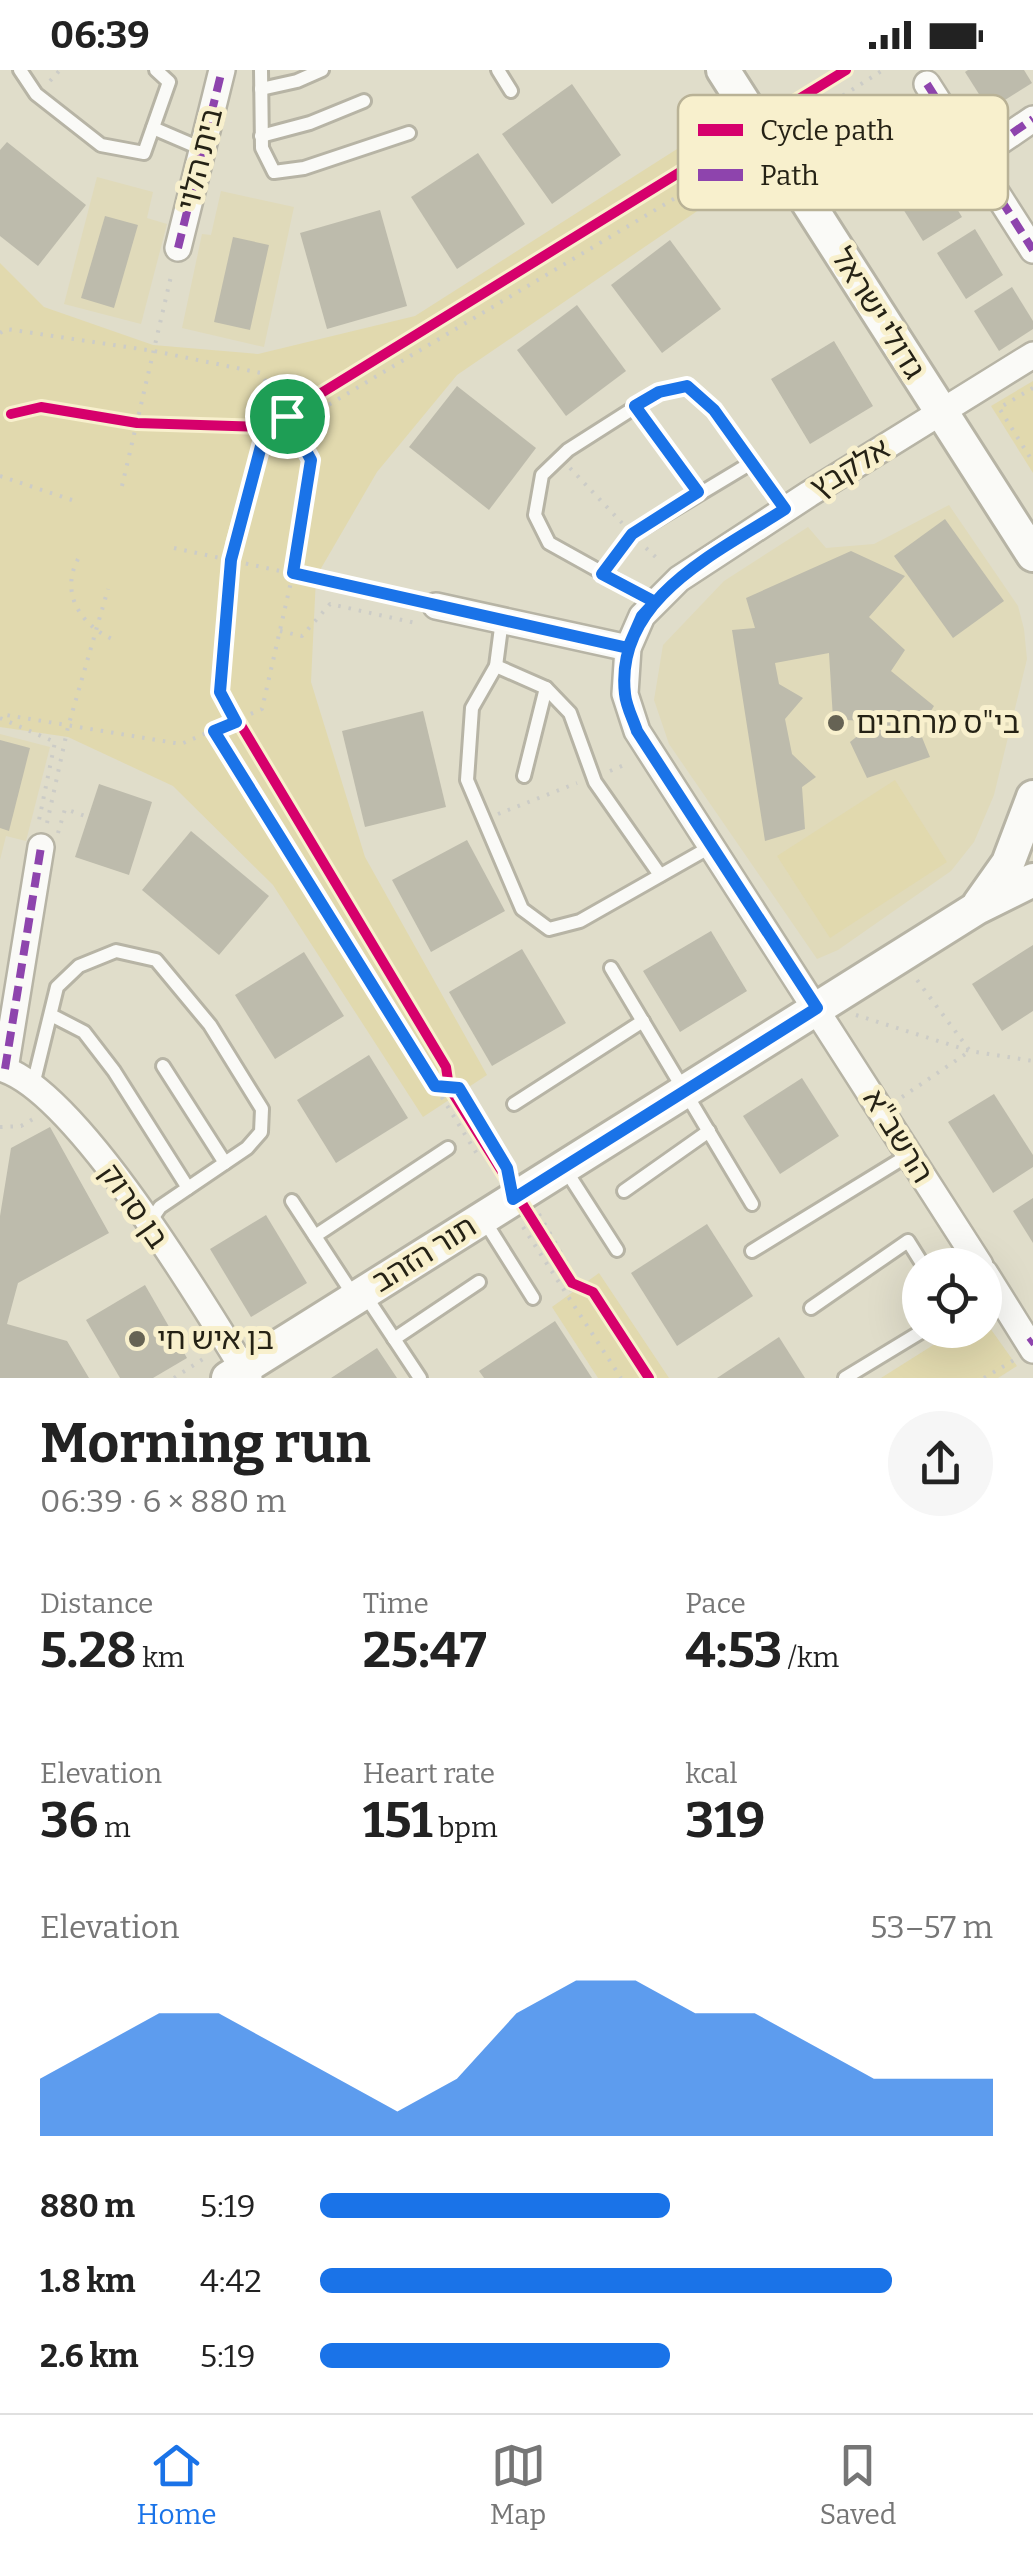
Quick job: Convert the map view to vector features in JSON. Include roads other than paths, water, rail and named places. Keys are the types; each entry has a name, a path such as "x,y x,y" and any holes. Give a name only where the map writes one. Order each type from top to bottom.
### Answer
{"street":[{"name":"בית הלוי","path":"178,248 222,70"},
{"name":"גדולי ישראל","path":"724,70 740,95"},
{"path":"926,84 933,95"},
{"path":"1008,136 1033,119"},
{"name":"גדולי ישראל","path":"813,210 1033,556"},
{"path":"1007,210 1033,250"},
{"name":"אלקבץ","path":"832,1010 712,846 637,731 625,694 628,648 642,616 679,579 1033,355"},
{"path":"436,606 628,648"},
{"name":"תור הזהב","path":"977,908 1008,864 1033,797"},
{"path":"3,1069 42,847"},
{"name":"תור הזהב","path":"237,1367 483,1218 519,1206 564,1167 685,1091 832,1010 900,956 977,908 1033,880"},
{"name":"הרשב\"א","path":"832,1010 882,1110 967,1248"},
{"name":"בן סרוק","path":"3,1069 40,1091 79,1128 149,1224 237,1367"},
{"name":"הרשב\"א","path":"1002,1302 1032,1345"}],"lane":[{"path":"20,70 36,94 100,145 144,153 169,82 156,70"},
{"path":"261,70 262,148 274,172 304,168 409,134"},
{"path":"261,89 297,81 322,70"},
{"path":"498,70 511,91"},
{"path":"262,136 310,123 364,101"},
{"path":"153,128 202,149"},
{"path":"655,602 550,543 535,515 542,475 560,457 659,392 687,386 714,410 785,509"},
{"path":"602,574 632,534 751,462"},
{"path":"502,620 496,666 472,708 467,780 522,909 549,930 580,921 712,846"},
{"path":"496,666 546,688 570,713 593,777 660,875"},
{"path":"524,776 546,688"},
{"path":"40,1091 57,987 79,966 116,951 156,960 210,1025 262,1109 260,1132 225,1163 160,1208 149,1224"},
{"path":"611,968 752,1204"},
{"path":"51,1015 84,1032 114,1071 188,1188"},
{"path":"514,1104 643,1021"},
{"path":"163,1066 225,1163"},
{"path":"624,1191 709,1131"},
{"path":"315,1236 448,1148"},
{"path":"752,1251 910,1154"},
{"path":"564,1167 617,1250"},
{"path":"292,1201 420,1378"},
{"path":"483,1218 533,1298"},
{"path":"812,1308 908,1242 912,1248"},
{"path":"394,1338 479,1282"},
{"path":"845,1378 902,1343"}],"place":[{"name":"בי\"ס מרחבים","path":"836,723"},
{"name":"בן איש חי","path":"137,1339"}]}
